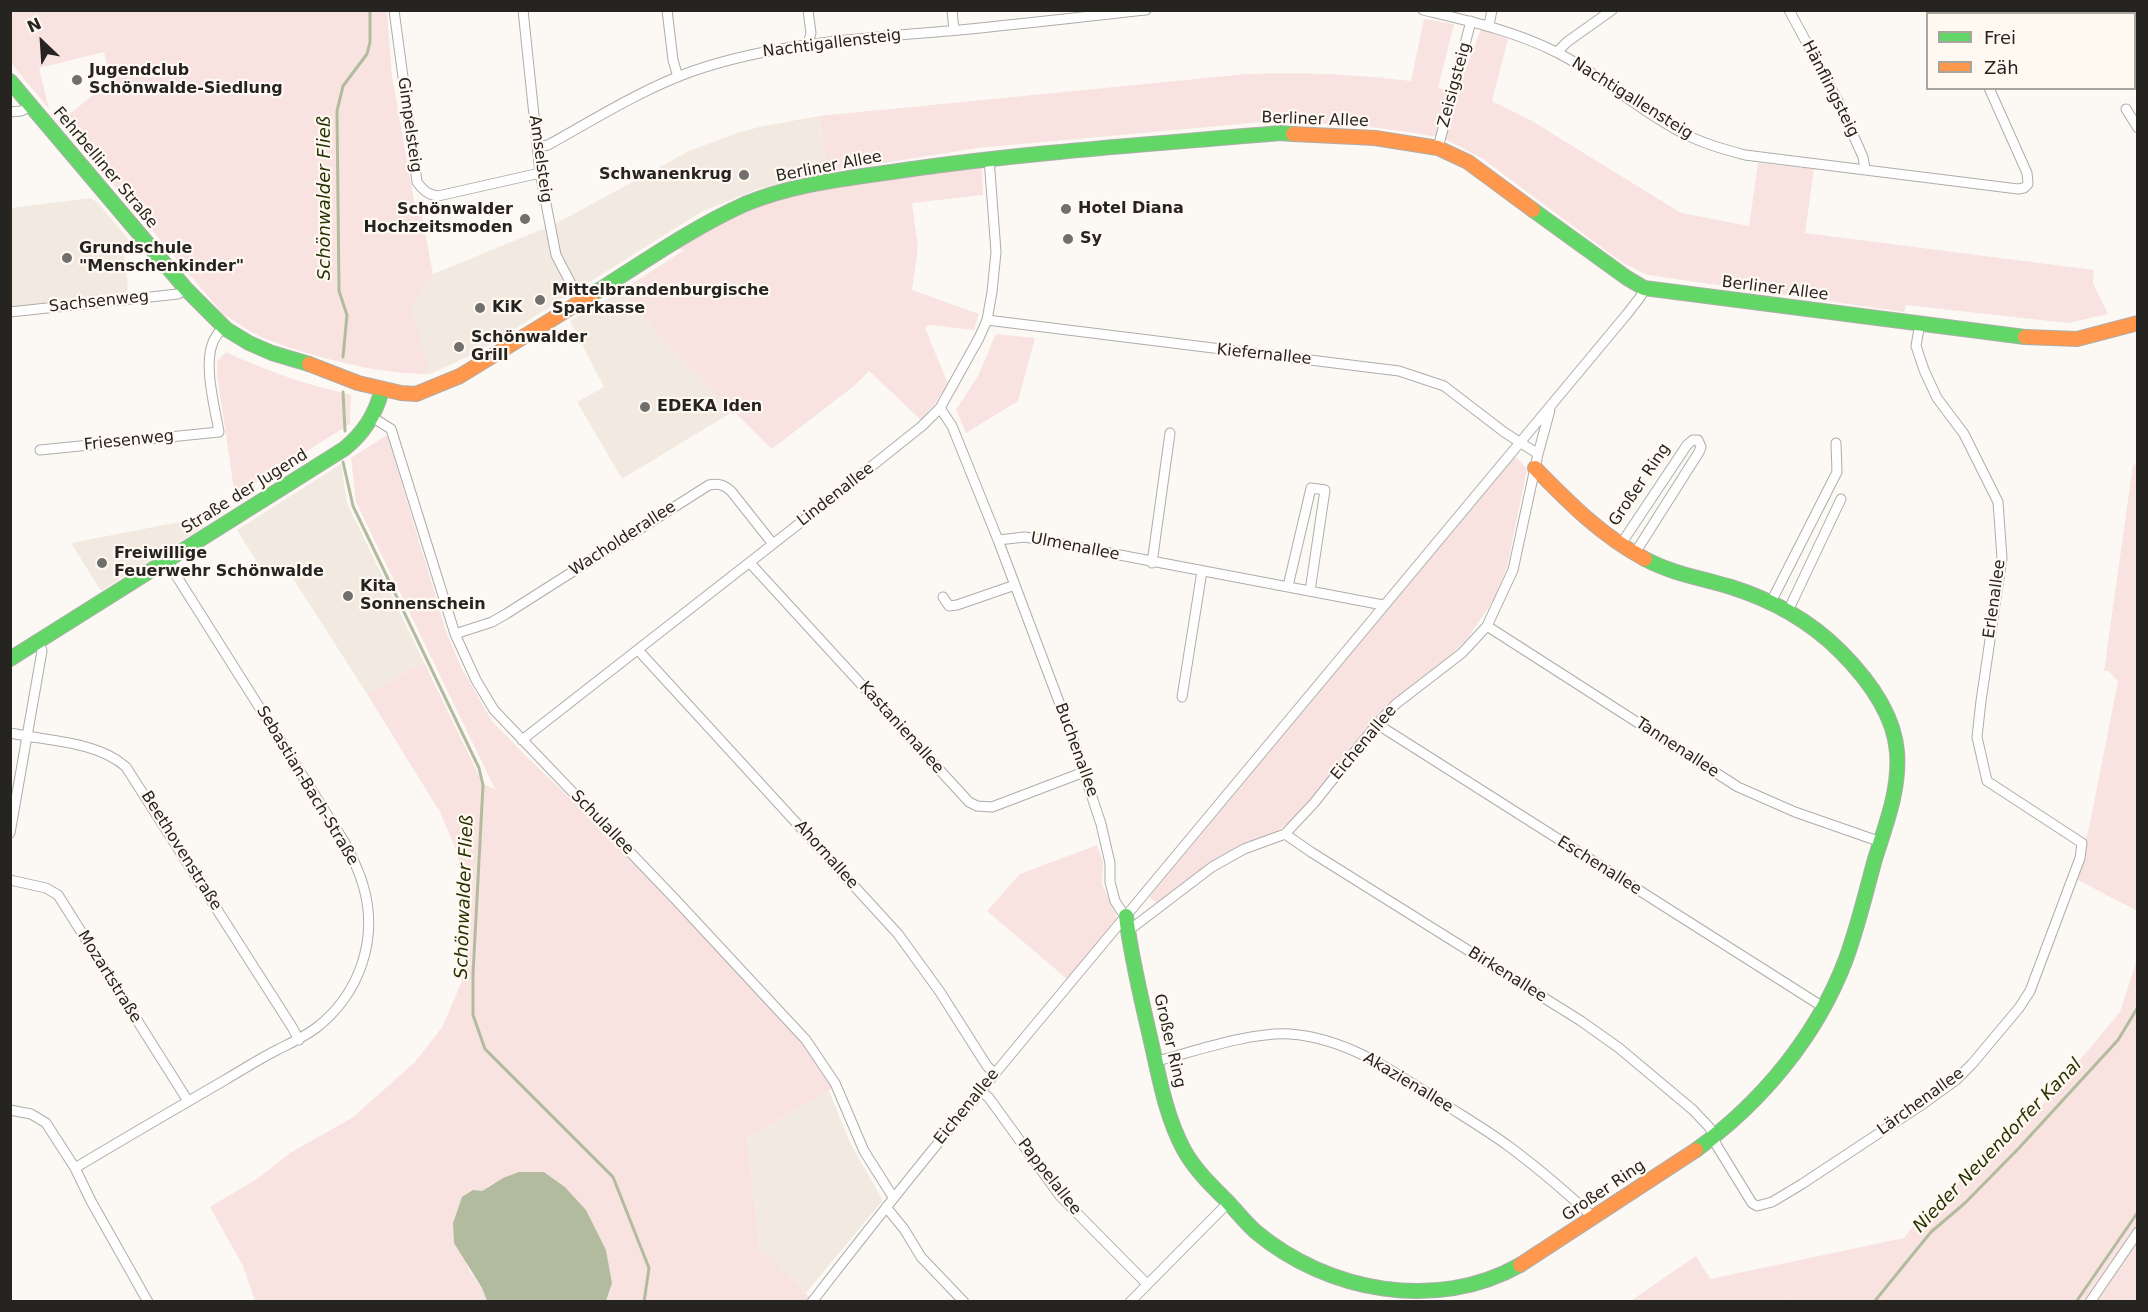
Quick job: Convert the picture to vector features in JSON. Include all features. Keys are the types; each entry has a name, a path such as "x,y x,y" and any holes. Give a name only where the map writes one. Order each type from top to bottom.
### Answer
{"main road":[{"name":"Fehrbelliner Straße","path":"10,81 186,289 223,326 249,343 272,353 382,390 416,394 460,376"},
{"name":"Berliner Allee","path":"460,376 695,230 746,204 774,194 827,182 989,158 1280,133 1375,138 1437,148 1468,162 1598,259 1644,288 2017,336 2058,339 2077,339 2138,323"},
{"name":"Straße der Jugend","path":"10,659 344,449 359,438 372,417 382,390"},
{"name":"Großer Ring","path":"1126,916 1131,952 1156,1061 1180,1145 1191,1162 1260,1234 1312,1264 1341,1277 1376,1288 1423,1292 1459,1288 1498,1277 1594,1218 1714,1136 1764,1090 1808,1034 1824,1007 1855,935 1893,806 1898,779 1895,736 1874,692 1827,639 1788,611 1771,602 1646,561 1585,518 1536,461"}],"street":[{"name":"Gimpelsteig","path":"394,10 417,182 422,189 430,195 438,196 540,173"},
{"name":"Amselsteig","path":"523,10 540,173 556,255 580,301"},
{"path":"667,10 673,60 678,77"},
{"path":"808,10 811,33 808,44"},
{"path":"952,10 954,30"},
{"name":"Nachtigallensteig","path":"538,147 548,145 631,99 678,77 752,54 808,44 1097,13 1146,10"},
{"name":"Nachtigallensteig","path":"1423,10 1489,25 1557,52 1672,127 1702,142 1745,155 2024,188 2028,184 2027,173 1990,90"},
{"name":"Zeisigsteig","path":"1489,25 1492,10"},
{"path":"1557,52 1567,42 1612,10"},
{"name":"Hänflingsteig","path":"1789,10 1838,101 1863,157 1864,169"},
{"name":"Zeisigsteig","path":"1437,148 1471,21"},
{"path":"10,112 21,111 31,106"},
{"path":"2126,109 2138,128"},
{"name":"Lindenallee","path":"522,740 750,563 922,426 940,408 987,320 996,252 989,158"},
{"name":"Eichenallee","path":"812,1302 893,1197 1627,314 1644,288"},
{"name":"Sachsenweg","path":"10,312 178,294 186,289"},
{"name":"Kiefernallee","path":"987,320 1399,371 1444,386 1521,442"},
{"name":"Erlenallee","path":"1920,323 1916,346 1924,370 1937,398 1964,434 1998,502 2002,558 1977,737 1987,781 2082,843"},
{"name":"Friesenweg","path":"40,450 219,432 211,387 210,354 213,343 223,326"},
{"name":"Eichenallee","path":"1126,916 1132,928 1212,867 1244,849 1285,834 1314,803 1377,724 1396,704 1461,653 1487,626 1513,570 1536,461 1551,405"},
{"name":"Buchenallee","path":"940,408 952,426 998,540 1084,772 1107,844 1110,882 1115,900 1126,916"},
{"name":"Schulallee","path":"372,417 391,429 456,634 485,695 507,726 675,899 806,1040 836,1083 864,1151 893,1197"},
{"path":"1152,563 1170,433"},
{"name":"Großer Ring","path":"1621,544 1687,445 1698,440 1701,447 1699,452 1635,553"},
{"path":"1521,442 1536,461"},
{"path":"1771,602 1838,472 1836,443"},
{"name":"Wacholderallee","path":"456,634 506,614 709,485 724,486 731,491 773,544"},
{"path":"1288,586 1311,488 1325,490 1310,591"},
{"path":"1788,611 1841,499"},
{"name":"Ulmenallee","path":"998,540 1025,537 1152,563 1383,605"},
{"name":"Sebastian-Bach-Straße","path":"75,1168 188,1101 298,1040 332,1014 352,987 361,969 368,933 369,912 364,885 345,843 167,561"},
{"name":"Kastanienallee","path":"750,563 969,802 977,806 992,807 1084,772"},
{"path":"1182,697 1202,572"},
{"path":"943,597 949,606 957,605 1015,585"},
{"name":"Tannenallee","path":"1487,626 1738,787 1795,812 1881,842"},
{"path":"10,833 42,651 39,642"},
{"name":"Ahornallee","path":"638,650 898,934 940,992 987,1066 995,1074"},
{"name":"Eschenallee","path":"1377,724 1824,1007"},
{"name":"Beethovenstraße","path":"10,734 102,751 117,758 126,767 286,1017 298,1040"},
{"name":"Birkenallee","path":"1285,834 1581,1021 1619,1048 1693,1110 1710,1128 1714,1136"},
{"name":"Lärchenallee","path":"1714,1136 1717,1146 1752,1203 1762,1206 1802,1184 1956,1080 2008,1022 2030,991 2080,858 2082,843"},
{"name":"Mozartstraße","path":"10,880 46,888 58,896 188,1101"},
{"name":"Akazienallee","path":"1156,1061 1233,1042 1288,1034 1309,1036 1355,1051 1380,1063 1506,1144 1594,1218"},
{"name":"Pappelallee","path":"981,1091 989,1098 1059,1196 1147,1284"},
{"path":"10,1110 31,1114 46,1123 75,1168 148,1302"},
{"path":"1131,1302 1228,1202"},
{"path":"886,1207 904,1229 921,1257 964,1302"},
{"path":"2090,1302 2138,1232"}],"shaded area":[{"path":"10,11 387,11 392,76 415,206 420,205 433,274 411,305 430,374 366,368 299,351 259,336 223,314 60,122 111,80 104,52 39,68 49,109 11,63"},
{"path":"1424,19 1454,24 1438,88 1457,92 1481,29 1508,39 1492,101 1532,121 1681,213 1749,226 1758,163 1814,169 1805,233 2094,270 2093,283 2108,314 2068,323 1906,305 1904,312 1648,275 1624,264 1483,159 1443,138 1353,125 1263,122 978,148 827,172 819,116 1247,74 1329,74 1411,81"},
{"path":"819,116 827,172 758,189 701,212 478,352 430,374 410,305 433,274 555,224 689,151 763,126"},
{"path":"982,165 983,195 912,203 918,247 912,290 979,314 974,330 928,325 925,328 948,384 921,420 869,371 854,386 772,449 668,347 621,291 684,250 675,249 745,211 770,202 849,184"},
{"name":"Grundschule \"Menschenkinder\"","path":"91,198 98,203 129,240 124,252 128,288 126,293 11,309 10,208"},
{"path":"621,291 668,347 734,411 622,479 577,402 604,387 570,321"},
{"path":"996,334 1035,338 1018,401 966,433 956,410 978,376"},
{"path":"226,352 287,377 351,395 350,424 235,496 217,374 217,361"},
{"path":"387,435 447,634 462,669 492,721 675,899 771,1001 835,1083 829,1091 747,1138 760,1248 813,1300 812,1302 606,1301 612,1283 606,1250 586,1210 565,1187 544,1172 519,1172 482,1191 462,1198 453,1223 469,1270 482,1288 487,1301 255,1301 243,1266 210,1207 260,1177 290,1153 352,1118 415,1062 443,1026 461,983 467,940 466,894 457,852 440,812 367,694 424,662 483,784 495,789 356,502 351,458"},
{"path":"1515,456 1527,469 1507,567 1495,598 1467,639 1452,654 1389,703 1313,798 1291,821 1277,831 1211,862 1158,904 1149,897"},
{"name":"Kita Sonnenschein","path":"341,464 347,503 424,662 367,694 292,577 267,578 237,530"},
{"path":"2137,464 2137,911 2078,880 2080,858 2089,828 2118,681 2108,671 2104,671 2133,465"},
{"path":"200,518 205,526 101,591 71,543"},
{"path":"1097,845 1103,862 1102,884 1117,918 1067,979 987,911 1020,874"},
{"path":"2137,959 2137,1301 1785,1301 1798,1294 1783,1302 1629,1302 1696,1256 1710,1279 1904,1238 1923,1213 1989,1156 2010,1133 2033,1116 2120,1012"},
{"path":"829,1091 851,1145 883,1200 806,1293 760,1248 747,1138"},
{"path":"519,1172 544,1172 565,1187 586,1210 606,1250 612,1283 606,1301 487,1301 482,1288 454,1243 453,1223 462,1197 473,1190 482,1191 503,1178"}],"waterway":[{"name":"Schönwalder Fließ","path":"343,357 347,315 339,291 337,111 343,86 367,54 370,42 370,10"},
{"name":"Schönwalder Fließ","path":"343,392 345,431"},
{"name":"Schönwalder Fließ","path":"343,462 353,506 479,768 483,785 473,1015 485,1049 613,1177 649,1268 644,1302"},
{"name":"Nieder Neuendorfer Kanal","path":"1874,1302 1931,1232 1965,1203 2019,1148 2118,1040 2138,1007"},
{"path":"2076,1302 2138,1212"}],"traffic: fast":[{"path":"10,81 186,289 226,329 272,353 309,364"},
{"path":"593,294 667,246 725,213 764,197 804,186 998,158 1280,133 1293,134"},
{"path":"1533,210 1644,288 2025,337"},
{"path":"10,659 344,449 368,423 382,390"},
{"path":"1645,559 1677,572 1761,598 1816,630 1850,662 1878,697 1891,724 1897,752 1896,779 1891,806 1854,934 1846,959 1820,1015 1803,1041 1765,1089 1743,1111 1696,1150"},
{"path":"1126,916 1136,977 1167,1109 1177,1137 1199,1171 1256,1232 1285,1253 1316,1269 1349,1281 1384,1289 1419,1291 1454,1288 1488,1280 1520,1265"}],"traffic: slow":[{"path":"1293,134 1375,138 1438,148 1468,162 1533,210"},
{"path":"309,364 358,383 401,393 416,394 460,376 593,294"},
{"path":"2025,337 2077,339 2138,323"},
{"path":"1535,468 1600,529 1645,559"},
{"path":"1520,1265 1696,1150"}],"place":[{"name":"Jugendclub Schönwalde-Siedlung","path":"77,80"},
{"name":"Schwanenkrug","path":"744,175"},
{"name":"Hotel Diana","path":"1066,209"},
{"name":"Schönwalder Hochzeitsmoden","path":"525,219"},
{"name":"Sy","path":"1068,239"},
{"name":"Grundschule \"Menschenkinder\"","path":"67,258"},
{"name":"Mittelbrandenburgische Sparkasse","path":"540,300"},
{"name":"KiK","path":"480,308"},
{"name":"Schönwalder Grill","path":"459,347"},
{"name":"EDEKA Iden","path":"645,407"},
{"name":"Freiwillige Feuerwehr Schönwalde","path":"102,563"},
{"name":"Kita Sonnenschein","path":"348,596"}]}
